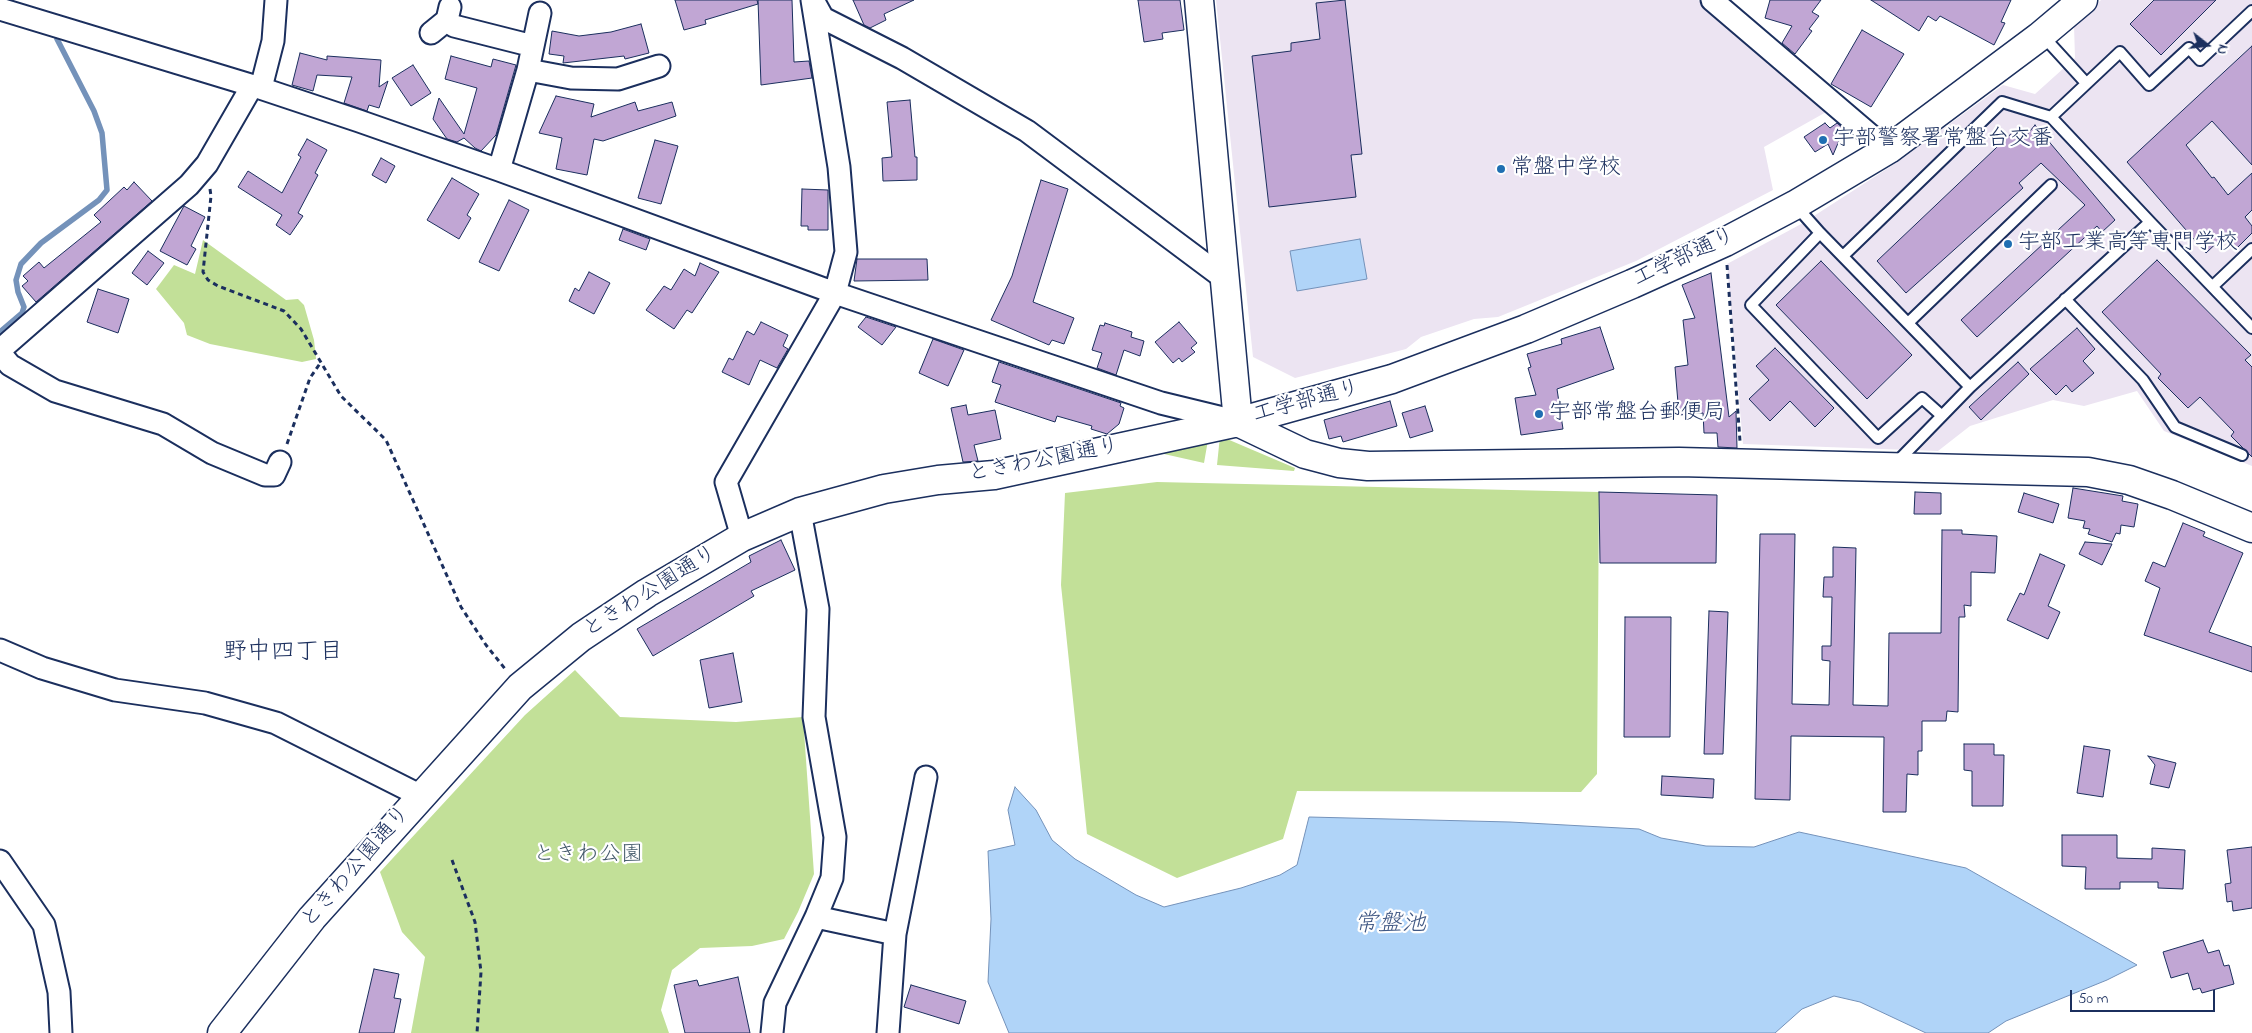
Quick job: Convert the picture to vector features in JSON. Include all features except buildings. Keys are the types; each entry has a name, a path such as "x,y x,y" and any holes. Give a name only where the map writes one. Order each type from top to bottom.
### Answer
{"street":[{"path":"0,350 189,185 207,164 254,86 263,80 273,41 276,0"},
{"path":"812,0 823,18 902,58 1027,131 1225,279"},
{"path":"742,537 726,482 835,293 846,252 839,167 812,0"},
{"path":"1199,0 1238,422"},
{"path":"1712,0 1889,149"},
{"name":"工学部通り","path":"1238,422 1392,379 1543,322 1725,242 1889,149 2042,35 2083,0"},
{"path":"0,9 35,10 499,170 835,293 1161,403 1238,422 1305,454 1340,463 1368,466 1679,462 2088,472 2129,480 2172,495 2252,528"},
{"path":"431,33 449,13 454,26 533,46"},
{"path":"499,170 528,70 540,13"},
{"path":"528,70 572,78 618,78 658,66"},
{"path":"0,353 10,365 55,391 163,424 212,453 265,475 274,476 280,462"},
{"name":"ときわ公園通り","path":"222,1033 312,918 520,687 581,637 647,593 742,537 800,512 884,489 938,480 994,476 1238,422"},
{"path":"772,1033 775,1003 816,917 832,878 835,837 814,716 818,608 800,512"},
{"path":"0,650 42,668 115,690 205,704 276,723 421,796"},
{"path":"888,1033 895,934 926,777"},
{"path":"2,869 44,926 59,992 61,1033"},
{"path":"816,917 895,934"}],"lane":[{"path":"2051,117 2120,52 2149,85 2189,48 2200,60 2252,11"},
{"path":"2042,35 2086,83"},
{"path":"1843,256 2002,102 2051,117 2252,328"},
{"path":"1908,323 2051,185"},
{"path":"1795,204 1820,233 1970,387"},
{"path":"1892,466 1970,387 2150,222"},
{"path":"1820,233 1751,305 1878,438 1922,398 1941,415"},
{"path":"2213,286 2252,249"},
{"path":"2065,299 2143,380 2175,426 2242,455"}],"path":[{"path":"207,164 212,196 203,272 208,280 218,286 284,310 301,329 341,396 386,440 461,607 486,645 520,687"},
{"path":"1725,242 1742,463"},
{"path":"280,462 310,378 321,362"},
{"path":"452,860 475,922 481,972 477,1033"}],"shaded area":[{"name":"常盤中学校","path":"1216,0 1698,0 1828,111 1764,147 1773,190 1636,261 1498,317 1474,319 1421,337 1406,349 1295,378 1253,357"},
{"name":"宇部工業高等専門学校","path":"2101,0 2252,0 2252,466 2164,431 2137,391 2084,406 2053,400 1970,426 1938,451 1743,444 1727,264 1803,223 1896,163 2003,85 2035,94 2075,58 2074,25"}],"green space":[{"path":"203,240 286,300 298,299 304,305 314,340 316,359 302,362 210,344 187,335 184,323 156,289 174,265 195,274"},
{"path":"1220,436 1295,468 1294,471 1217,465"},
{"path":"1208,440 1204,463 1164,454 1163,449"},
{"path":"1157,482 1599,492 1597,774 1581,792 1297,791 1283,839 1177,878 1087,834 1061,585 1065,493"},
{"name":"ときわ公園","path":"575,670 620,717 736,722 803,717 814,874 798,912 784,939 752,946 700,948 672,970 661,1010 669,1033 411,1033 425,957 402,932 380,872 525,715"}],"water":[{"path":"1360,239 1367,279 1297,291 1290,251"},
{"name":"常盤池","path":"1015,787 1036,810 1052,840 1075,859 1136,895 1164,907 1241,888 1280,875 1297,865 1309,817 1510,822 1639,829 1661,838 1706,846 1754,847 1799,832 1966,868 2137,965 2107,980 2006,1021 1988,1033 1926,1033 1860,1002 1834,996 1802,1009 1775,1033 1009,1033 988,982 991,919 988,851 1015,845 1008,810"}],"waterway":[{"path":"0,332 22,313 24,307 16,280 21,264 41,243 99,200 107,190 102,133 94,111 57,39"}],"place":[{"name":"宇部警察署常盤台交番","path":"1823,140"},
{"name":"常盤中学校","path":"1501,169"},
{"name":"宇部工業高等専門学校","path":"2008,244"},
{"name":"宇部常盤台郵便局","path":"1539,414"}],"district":[{"name":"野中四丁目","path":"283,654"}]}
